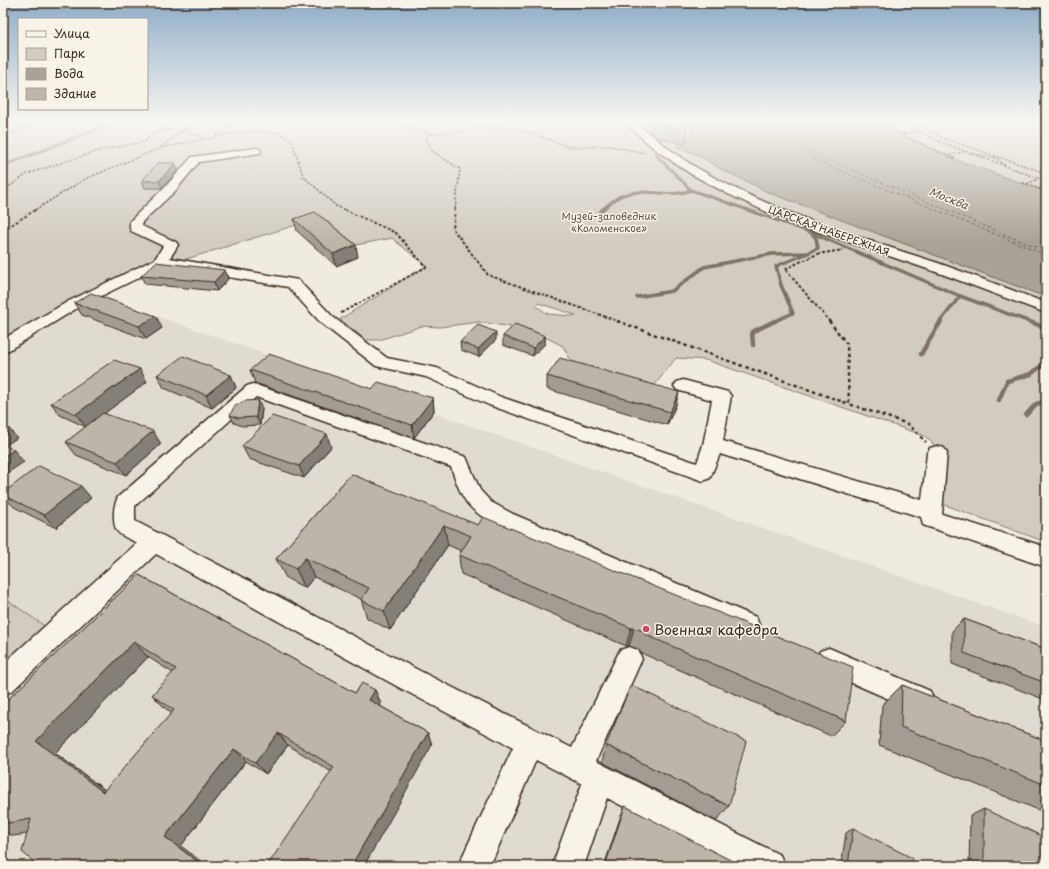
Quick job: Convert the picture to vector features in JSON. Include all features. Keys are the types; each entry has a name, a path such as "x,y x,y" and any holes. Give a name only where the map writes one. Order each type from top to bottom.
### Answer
{"street":[{"path":"160,262 171,245 136,228 136,221 171,188 194,162"},
{"name":"ЦАРСКАЯ НАБЕРЕЖНАЯ","path":"678,162 734,193 766,206 866,245 933,266 1046,308"},
{"path":"3,346 74,304 160,262 169,262 293,283 327,320 382,362 431,372 495,401 703,473 713,445 722,396 683,386"},
{"path":"768,634 505,520 484,508 471,494 459,462 253,390 124,503 124,525 154,542 530,742 768,866"},
{"path":"713,445 932,512"},
{"path":"937,453 931,519 1046,558"},
{"path":"3,682 154,542"},
{"path":"812,653 944,710"},
{"path":"568,866 588,772 630,659"},
{"path":"474,866 530,742"}],"path":[{"path":"3,192 27,174 66,162"},
{"path":"3,230 85,179 127,162"},
{"path":"298,162 303,176 336,206 396,233 426,267 327,320"},
{"path":"448,162 460,169 453,229 488,275 908,424 937,453"},
{"path":"991,162 1046,181"},
{"path":"1001,162 1008,168"},
{"path":"1012,162 1046,173"},
{"path":"1027,184 1038,179"},
{"path":"1024,183 1046,191"},
{"path":"845,249 817,254 785,269 848,344 849,404"}],"shaded area":[{"path":"99,296 1046,627 1046,866 3,866 3,351"}],"green space":[{"name":"Музей-заповедник «Коломенское»","path":"3,162 708,162 722,170 770,193 1046,297 1046,542 940,503 941,452 925,436 706,360 676,358 654,386 571,361 563,346 531,330 479,322 440,327 422,326 379,340 366,340 340,319 426,266 392,238 356,245 322,217 96,287 3,340","holes":["538,303 576,315 548,314 536,306"]},
{"path":"961,162 1046,162 1046,192"},
{"path":"3,597 46,627 3,666"}],"water":[{"name":"Москва","path":"709,162 961,162 1046,192 1046,297 770,193"}],"building":[{"path":"158,163 175,163 159,181 142,181"},
{"path":"315,212 356,245 333,254 294,219"},
{"path":"156,262 225,270 214,282 141,276"},
{"path":"91,293 156,316 139,326 74,303"},
{"path":"515,324 545,336 533,348 503,336"},
{"path":"478,325 496,332 478,349 460,342"},
{"path":"269,354 372,389 378,382 433,398 412,425 250,370"},
{"path":"183,356 231,375 206,395 157,375"},
{"path":"560,358 679,392 670,412 547,376"},
{"path":"114,360 140,369 76,414 51,403"},
{"path":"258,400 256,417 238,418 230,415 234,407 244,401"},
{"path":"103,413 153,431 117,462 66,442"},
{"path":"272,416 327,434 299,466 242,446"},
{"path":"3,444 14,450 3,457"},
{"path":"39,466 81,486 44,515 3,495 3,493"},
{"path":"351,474 478,525 483,517 853,667 846,721 646,635 644,631 631,628 459,555 471,536 444,525 384,611 361,600 369,588 305,558 296,569 276,559"},
{"path":"139,575 355,693 362,683 375,690 369,700 428,733 351,866 267,866 334,767 278,733 255,763 234,749 165,837 203,866 30,866 34,862 22,852 31,819 3,824 3,704","holes":["134,642 176,669 152,695 174,710 103,792 36,741"]},
{"path":"964,619 1046,649 1046,683 964,653"},
{"path":"631,685 746,741 729,806 606,745"},
{"path":"902,685 1046,741 1046,785 901,727"},
{"path":"625,806 738,864 737,866 605,866"},
{"path":"984,809 1046,838 1046,866 984,866"},
{"path":"853,828 912,858 911,866 848,866"}],"waterway":[{"path":"3,166 14,162"},
{"path":"663,162 691,190"},
{"path":"602,210 617,198 631,193 674,193 691,190"},
{"path":"691,190 748,210"},
{"path":"745,209 810,232 960,296"},
{"path":"637,297 672,291 704,267 772,254 808,253 818,248 816,238 812,234"},
{"path":"773,322 793,313 781,285 776,266 806,254"},
{"path":"940,322 960,296"},
{"path":"960,296 1030,322"},
{"path":"753,345 752,332 775,321"},
{"path":"921,354 941,321"},
{"path":"1028,321 1046,328"},
{"path":"999,400 1007,381 1031,374 1042,365 1046,366"},
{"path":"1026,415 1036,404 1046,401"}],"ferry route":[{"path":"818,162 1046,255"},
{"path":"832,162 1025,243 1046,250"}],"place":[{"name":"Военная кафедра","path":"646,629"}]}
